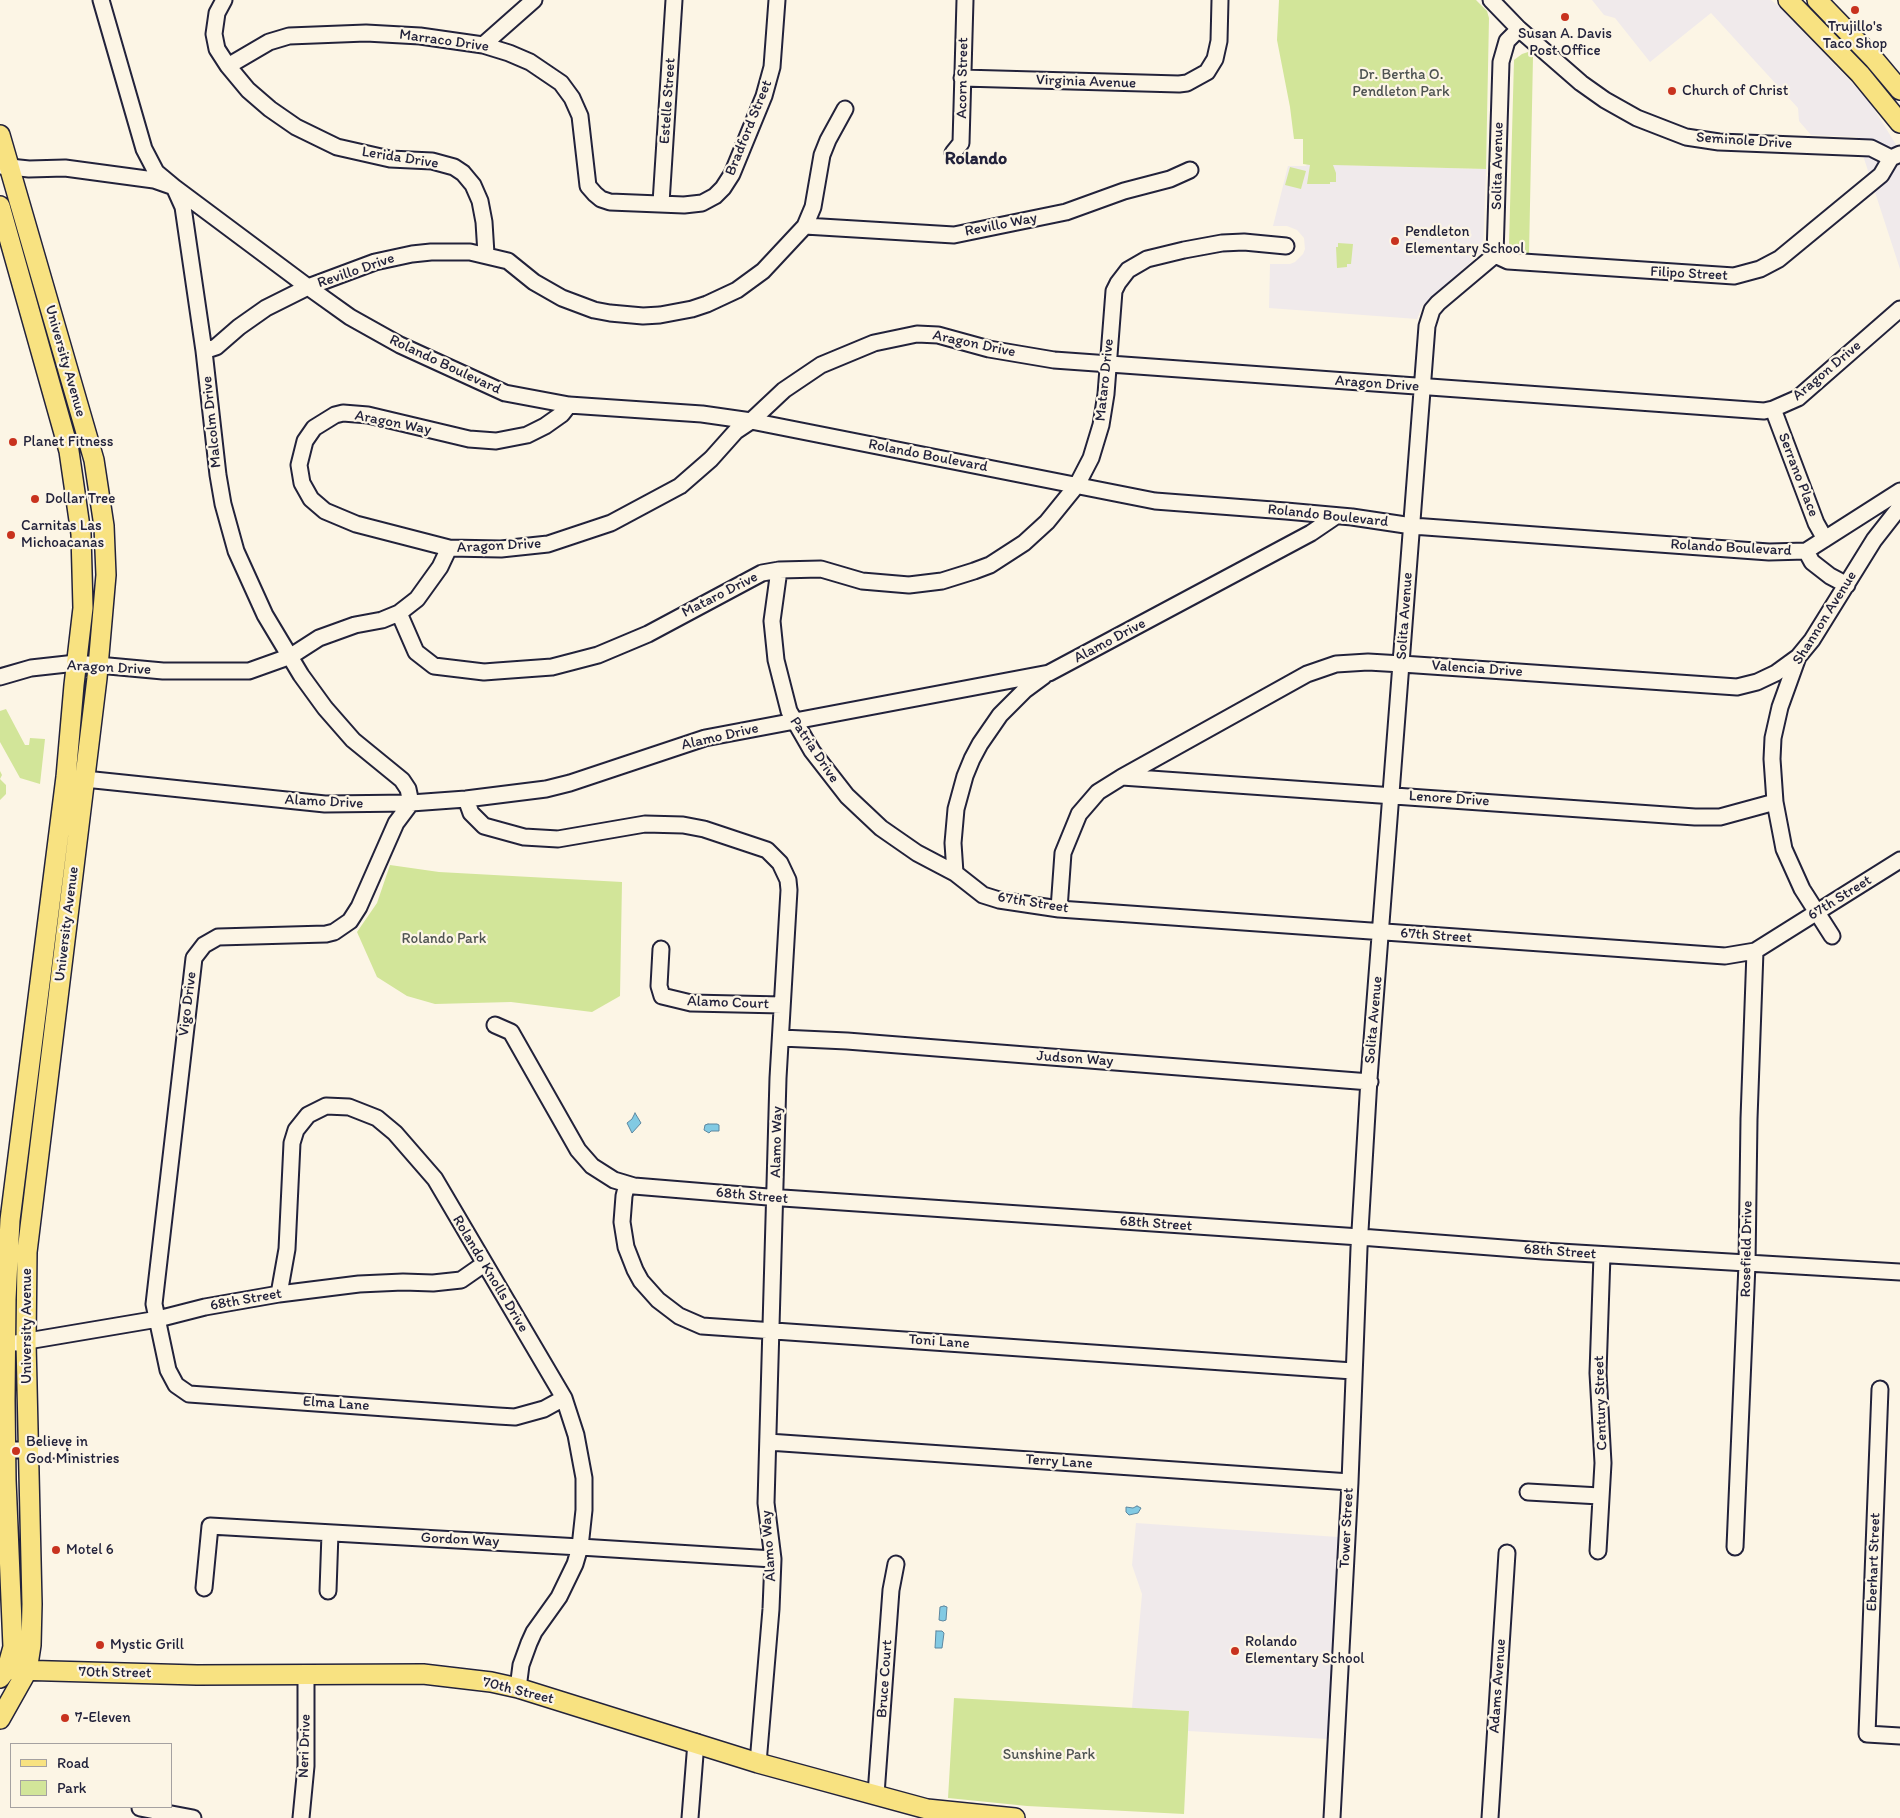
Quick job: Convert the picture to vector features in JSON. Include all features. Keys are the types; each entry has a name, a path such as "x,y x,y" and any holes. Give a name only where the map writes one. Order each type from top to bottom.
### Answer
{"main road":[{"path":"1788,0 1860,74 1900,123"},
{"path":"1817,0 1874,59 1900,90"},
{"name":"University Avenue","path":"0,135 5,167 94,460 104,526 106,575 98,665 75,778 33,1028 10,1220 6,1282 3,1450 13,1646 2,1671"},
{"name":"University Avenue","path":"0,206 69,451 81,534 83,608 76,663 75,778 54,1031 27,1252 26,1342 32,1604 31,1645 27,1671 12,1701 0,1719"},
{"path":"33,1028 54,1031"},
{"name":"70th Street","path":"2,1671 306,1675 423,1674 491,1682 518,1688 758,1762 927,1809 1015,1818"}],"street":[{"name":"Malcolm Drive","path":"101,0 144,149 156,172 174,187 183,207 204,351 218,475 236,551 264,615 301,675 335,721 353,740 402,780 408,789 411,803"},
{"name":"Lerida Drive","path":"224,0 217,13 214,34 216,50 248,90 270,109 296,127 337,146 390,159 432,161 463,173 474,185 480,201 484,222 486,254"},
{"path":"483,45 534,0"},
{"name":"Estelle Street","path":"661,203 674,0"},
{"name":"Bradford Street","path":"661,203 684,205 702,202 715,196 732,174 766,89 772,67 777,0"},
{"name":"Acorn Street","path":"953,153 961,143 965,0"},
{"name":"Virginia Avenue","path":"962,78 1179,84 1194,80 1207,72 1215,59 1218,47 1220,0"},
{"name":"Seminole Drive","path":"1491,0 1518,29 1565,70 1605,100 1633,116 1686,137 1720,142 1871,148 1895,156"},
{"name":"Solita Avenue","path":"1360,1237 1370,1082 1428,326 1432,310 1442,299 1495,255 1500,62 1508,41 1518,29"},
{"name":"Marraco Drive","path":"228,66 269,42 289,36 366,33 420,36 483,45 509,53 530,62 561,83 572,98 580,116 588,186 595,194 601,199 610,202 661,203"},
{"name":"Revillo Drive","path":"204,351 216,348 239,327 266,308 308,287 393,257 431,252 451,251 486,254 508,261 520,272 548,291 578,305 610,313 660,315 700,306 737,290 763,271 806,226 813,206 822,155 844,109"},
{"name":"Filipo Street","path":"1495,255 1508,261 1734,276 1760,269 1779,259 1881,175 1895,156"},
{"name":"Rolando Boulevard","path":"5,167 29,169 64,168 154,180 174,187 350,317 400,345 505,393 569,404 702,414 751,421 1155,501 1336,516 1412,526 1769,552 1806,551 1900,490"},
{"name":"Revillo Way","path":"806,226 954,235 1066,212 1124,190 1170,179 1190,170"},
{"name":"Mataro Drive","path":"398,613 416,652 434,666 484,672 552,667 598,655 648,634 762,573 779,570 821,570 862,581 894,585 925,584 958,577 990,565 1024,543 1047,522 1077,485 1090,458 1101,425 1106,394 1114,291 1122,276 1134,266 1147,259 1222,243 1258,243 1286,246"},
{"name":"Aragon Drive","path":"0,677 31,668 76,663 164,670 249,671 291,656 319,638 355,625 382,620 398,613 417,599 440,567 449,548 501,549 548,544 611,522 680,486 711,459 736,431 751,421 784,390 821,365 874,343 917,334 938,335 990,349 1054,360 1764,411 1773,410 1798,398 1900,309"},
{"name":"Aragon Way","path":"449,548 356,524 317,506 306,492 300,475 300,457 309,434 328,418 344,413 368,415 469,439 496,441 526,435 545,426 562,414 569,404"},
{"name":"Serrano Place","path":"1773,410 1816,523 1825,539"},
{"name":"Shannon Avenue","path":"1832,936 1802,889 1790,864 1780,834 1775,802 1772,759 1773,738 1780,707 1798,657 1812,640 1874,540 1900,507"},
{"name":"Alamo Drive","path":"75,778 325,804 411,803 466,799 546,789 570,783 705,738 1049,674 1311,533 1336,516"},
{"path":"1806,551 1812,562 1847,586"},
{"name":"Patria Drive","path":"779,570 773,613 774,642 779,677 789,711 794,720 824,768 865,814 916,853 954,873"},
{"name":"Valencia Drive","path":"1059,909 1063,853 1079,814 1098,792 1122,776 1307,674 1336,664 1368,662 1737,687 1757,682 1776,673 1798,657"},
{"path":"954,873 953,843 956,809 965,776 972,760 980,744 1000,715 1025,690 1049,674"},
{"name":"Lenore Drive","path":"1122,776 1695,817 1720,817 1775,802"},
{"name":"Alamo Way","path":"466,799 471,813 484,826 524,837 558,839 645,824 683,825 704,829 767,850 780,863 788,880 790,890 782,1005 766,1503 773,1559 771,1608 758,1762"},
{"name":"Vigo Drive","path":"158,1319 154,1304 194,958 204,945 218,937 326,934 334,932 350,921 359,907 396,823 411,803"},
{"name":"67th Street","path":"954,873 983,895 999,900 1059,909 1725,956 1755,950 1900,860"},
{"name":"Alamo Court","path":"661,949 659,986 662,996 691,1003 782,1005"},
{"name":"Rosefield Drive","path":"1735,1546 1747,1264 1748,1119 1755,950"},
{"name":"68th Street","path":"495,1025 511,1032 578,1150 592,1166 614,1180 627,1184 775,1198 1747,1264 1900,1272"},
{"name":"Judson Way","path":"781,1038 847,1041 1370,1082"},
{"name":"Rolando Knolls Drive","path":"279,1294 287,1249 294,1136 299,1124 308,1115 326,1106 340,1106 359,1110 376,1118 395,1132 435,1179 564,1398 576,1435 584,1478 584,1510 580,1546 575,1564 559,1597 534,1632 529,1643 521,1665 518,1688"},
{"name":"Toni Lane","path":"627,1184 622,1222 626,1247 638,1275 658,1300 679,1316 702,1326 1353,1371"},
{"name":"Tower Street","path":"1332,1818 1350,1482 1353,1371 1360,1237"},
{"name":"Century Street","path":"1598,1552 1603,1463 1598,1373 1602,1254"},
{"name":"68th Street","path":"6,1345 158,1319 205,1307 279,1294 359,1284 433,1283 461,1280 484,1264"},
{"name":"Elma Lane","path":"158,1319 170,1376 180,1388 189,1394 516,1417 544,1409 564,1398"},
{"name":"Eberhart Street","path":"1880,1390 1867,1734 1900,1736"},
{"name":"Terry Lane","path":"768,1442 1350,1482"},
{"path":"3,1450 58,1450"},
{"path":"1528,1492 1600,1496"},
{"name":"Gordon Way","path":"204,1588 210,1526 580,1546 773,1559"},
{"path":"328,1591 330,1533"},
{"name":"Adams Avenue","path":"1490,1818 1507,1553"},
{"name":"Bruce Court","path":"876,1794 891,1590 896,1564"},
{"name":"Neri Drive","path":"300,1818 306,1766 306,1675"},
{"path":"690,1818 696,1742"},
{"path":"140,1808 193,1818"}],"shaded area":[{"path":"1592,0 1771,0 1782,9 1869,101 1900,151 1900,269 1857,137 1811,135 1799,121 1798,108 1711,13 1650,62 1615,18 1604,15"},
{"name":"Pendleton Elementary School","path":"1307,164 1486,169 1483,251 1423,305 1417,319 1269,308 1270,264 1290,264 1295,262 1305,249 1304,238 1297,230 1287,226 1273,226 1288,166 1306,166"},
{"name":"Rolando Elementary School","path":"1136,1523 1338,1537 1328,1739 1188,1731 1189,1711 1132,1708 1142,1594 1132,1565"}],"green space":[{"name":"Dr. Bertha O. Pendleton Park","path":"1279,0 1476,0 1487,11 1489,18 1486,169 1333,165 1336,173 1336,182 1330,182 1330,184 1307,184 1310,165 1303,164 1303,139 1294,139 1277,40"},
{"path":"1528,52 1533,57 1529,254 1514,252 1509,244 1514,60"},
{"path":"1290,167 1306,171 1301,189 1285,185"},
{"path":"1338,243 1353,244 1351,264 1347,264 1347,267 1337,268 1336,247 1338,247"},
{"path":"6,709 25,745 29,745 30,738 45,739 40,784 20,778 0,742 0,711"},
{"path":"0,779 6,785 6,794 0,800"},
{"name":"Rolando Park","path":"390,865 439,872 622,882 620,996 592,1012 511,1002 435,1004 407,996 377,977 357,932 377,903"},
{"name":"Sunshine Park","path":"954,1698 1189,1711 1184,1814 1027,1806 948,1798"}],"water":[{"path":"635,1113 641,1123 632,1133 627,1123"},
{"path":"705,1125 719,1125 719,1131 711,1131 709,1133 704,1130"},
{"path":"1137,1506 1141,1508 1138,1513 1129,1515 1126,1512 1126,1507 1133,1508"},
{"path":"940,1607 947,1607 946,1620 943,1621 939,1620"},
{"path":"936,1631 944,1633 942,1648 935,1648"}],"place":[{"name":"Trujillo's Taco Shop","path":"1855,10"},
{"name":"Susan A. Davis Post Office","path":"1565,17"},
{"name":"Church of Christ","path":"1672,91"},
{"name":"Pendleton Elementary School","path":"1395,241"},
{"name":"Planet Fitness","path":"13,442"},
{"name":"Dollar Tree","path":"35,499"},
{"name":"Carnitas Las Michoacanas","path":"11,535"},
{"name":"Believe in God Ministries","path":"16,1451"},
{"name":"Motel 6","path":"56,1550"},
{"name":"Mystic Grill","path":"100,1645"},
{"name":"Rolando Elementary School","path":"1235,1651"},
{"name":"7-Eleven","path":"65,1718"}],"district":[{"name":"Rolando","path":"976,159"}]}
